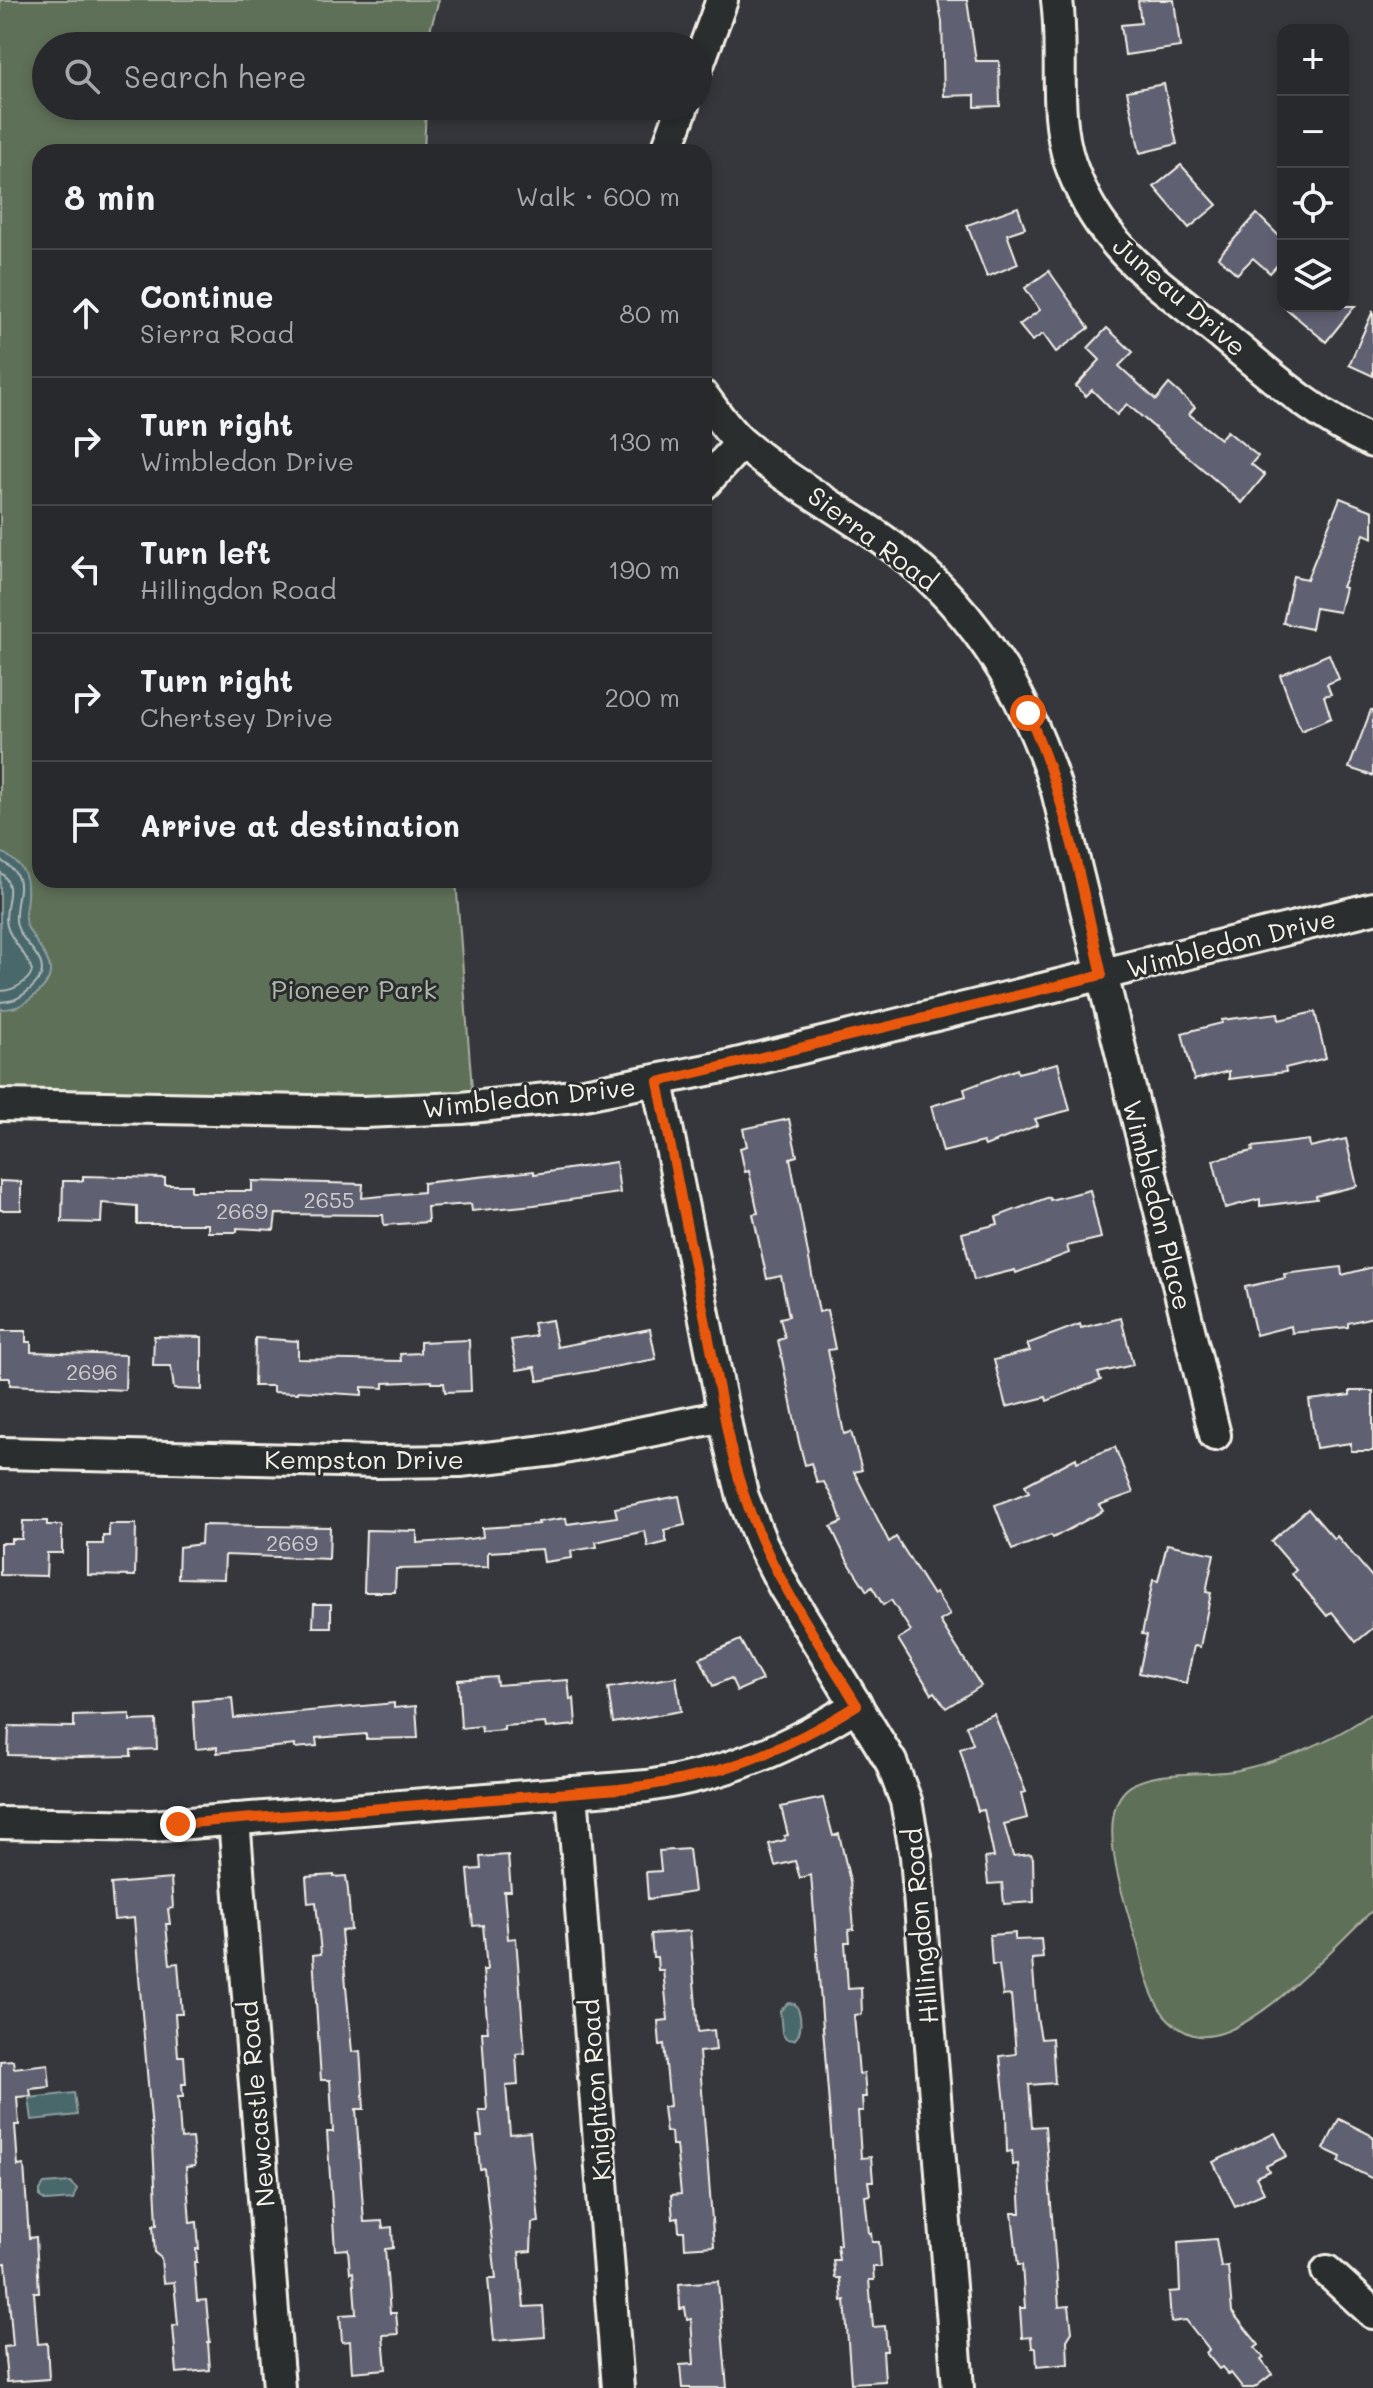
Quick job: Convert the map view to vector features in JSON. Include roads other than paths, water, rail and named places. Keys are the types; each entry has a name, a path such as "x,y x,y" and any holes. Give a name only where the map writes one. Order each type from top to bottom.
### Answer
{"street":[{"path":"710,32 722,0"},
{"name":"Juneau Drive","path":"1057,0 1062,123 1069,159 1085,201 1111,238 1142,270 1306,404 1348,431 1373,442"},
{"path":"669,144 678,120"},
{"name":"Sierra Road","path":"712,407 741,443 915,564 951,599 980,634 1005,671 1044,750 1102,975"},
{"path":"712,475 741,443"},
{"name":"Wimbledon Drive","path":"0,1105 311,1112 421,1111 550,1100 658,1082 1373,908"},
{"name":"Wimbledon Place","path":"1102,975 1215,1435"},
{"name":"Hillingdon Road","path":"658,1082 740,1486 761,1542 784,1587 896,1772 908,1811 916,1856 958,2388"},
{"name":"Kempston Drive","path":"0,1453 378,1462 460,1461 554,1450 724,1416"},
{"path":"0,1823 137,1826 679,1781 737,1766 794,1742 857,1705"},
{"name":"Knighton Road","path":"572,1792 618,2388"},
{"name":"Newcastle Road","path":"234,1819 279,2388"},
{"path":"1327,2271 1373,2313"}],"water":[{"path":"0,851 16,862 24,873 27,887 25,922 50,970 44,987 33,997 18,1006 0,1009"},
{"path":"788,2003 795,2004 800,2018 799,2033 794,2040 786,2039 782,2033 780,2011"},
{"path":"74,2093 77,2115 32,2120 29,2098"},
{"path":"71,2182 77,2189 73,2199 46,2201 40,2197 44,2184"}],"park label":[{"name":"Pioneer Park","path":"354,989"}]}
